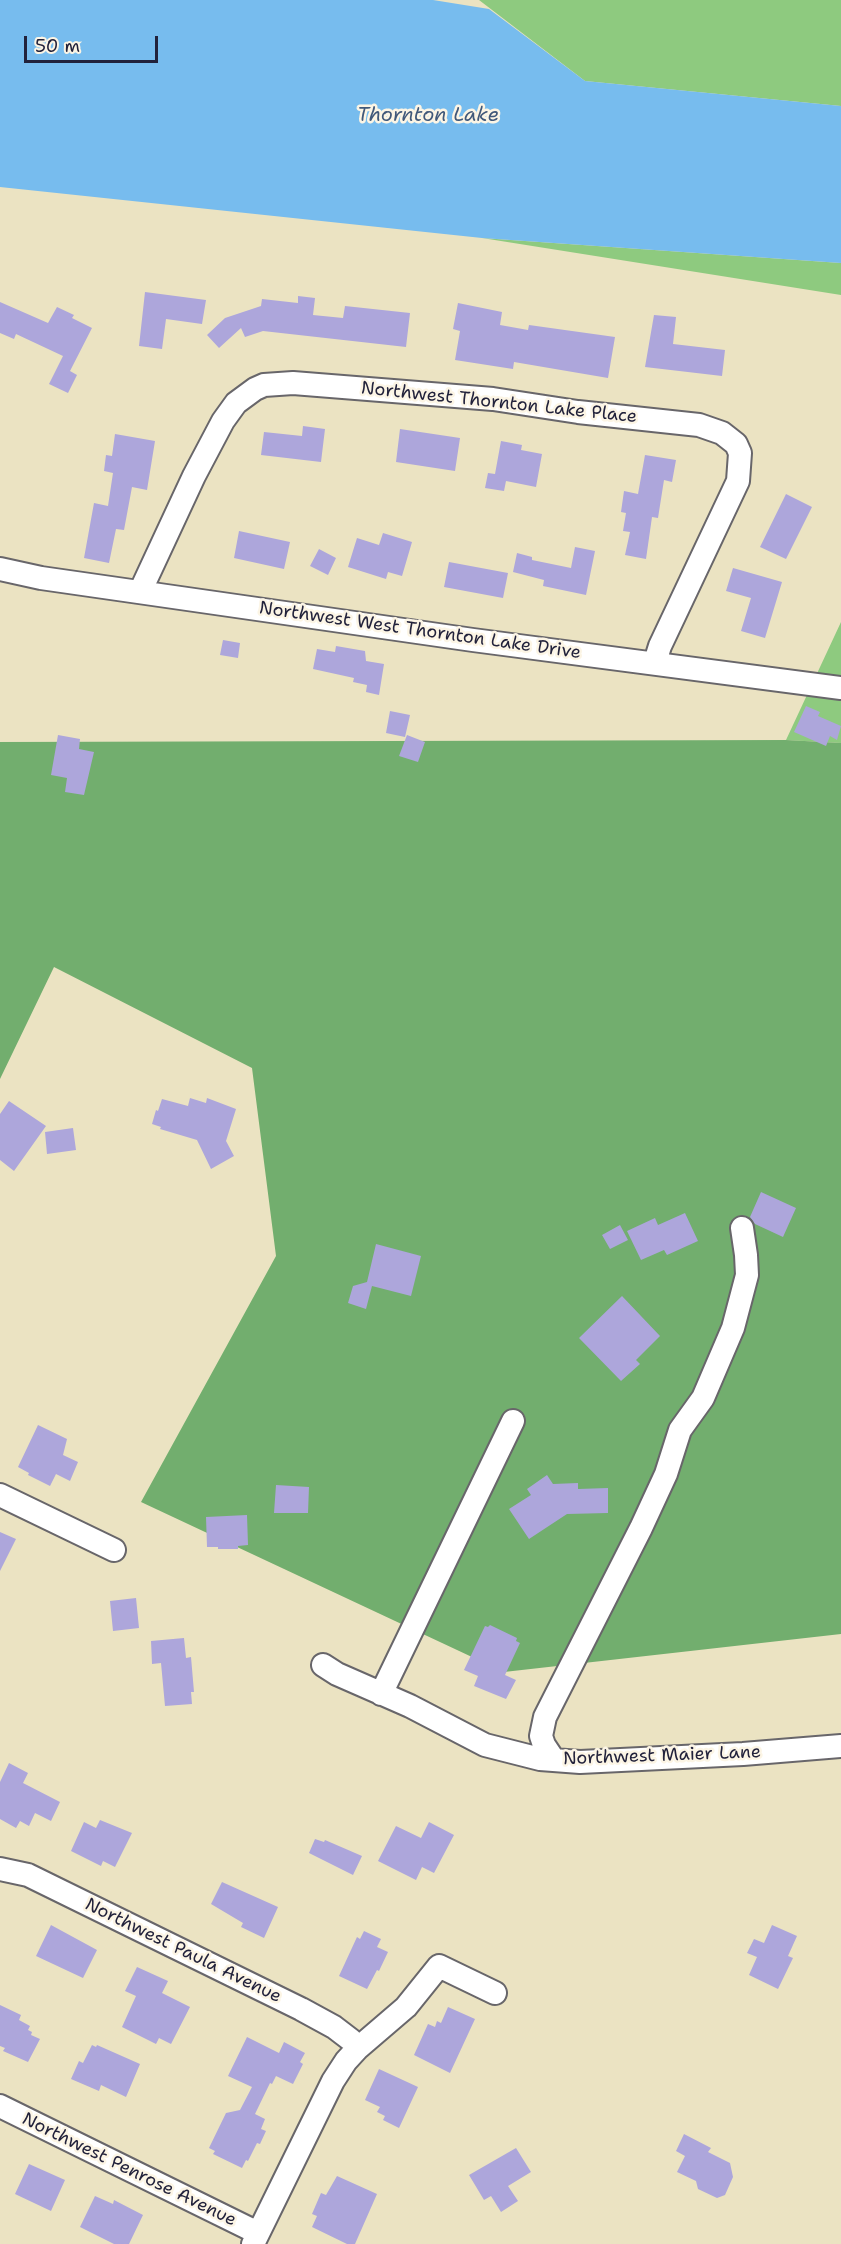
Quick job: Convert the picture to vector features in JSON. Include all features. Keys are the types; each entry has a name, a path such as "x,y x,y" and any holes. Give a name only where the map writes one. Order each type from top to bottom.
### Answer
{"street":[{"name":"Northwest Thornton Lake Place","path":"140,592 194,476 223,422 236,403 264,385 293,383 493,399 578,412 699,424 722,432 736,444 740,453 738,481 660,646 655,662"},
{"name":"Northwest West Thornton Lake Drive","path":"0,569 41,578 473,640 841,688"},
{"path":"554,1760 541,1736 545,1717 641,1528 666,1474 680,1430 703,1398 733,1328 747,1275 742,1228"},
{"path":"381,1694 513,1421"},
{"path":"0,1495 114,1550"},
{"name":"Northwest Maier Lane","path":"323,1665 337,1674 485,1745 522,1756 579,1762 743,1754 841,1746"},
{"name":"Northwest Paula Avenue","path":"0,1869 28,1875 301,2009 334,2027 351,2040 357,2049"},
{"path":"256,2239 333,2081 357,2049 406,2007 439,1966 495,1993"},
{"name":"Northwest Penrose Avenue","path":"0,2106 256,2239"}],"green space":[{"path":"479,0 841,0 841,106 585,81"},
{"path":"482,238 841,263 841,295"},
{"path":"841,622 841,743 786,740"},
{"path":"786,740 841,743 841,1634 504,1672 141,1502 276,1256 252,1068 54,967 0,1079 0,742"}],"water":[{"name":"Thornton Lake","path":"0,0 433,0 489,9 585,81 841,106 841,263 482,238 0,187"}],"building":[{"path":"145,292 206,300 202,324 166,319 162,349 139,346"},
{"path":"298,296 315,298 313,315 343,318 345,306 410,313 406,347 263,331 245,337 241,328 219,348 207,335 225,318 261,306 262,299 298,303"},
{"path":"0,302 48,323 57,307 74,315 72,318 92,328 70,371 77,375 68,393 49,384 63,356 16,334 14,339 0,333"},
{"path":"458,303 502,312 500,325 528,330 529,325 615,337 608,378 514,362 513,369 455,360 460,331 453,329"},
{"path":"654,315 676,317 673,344 725,350 722,376 645,367"},
{"path":"303,426 325,429 321,462 261,455 264,432 302,436"},
{"path":"400,429 460,438 455,471 396,462"},
{"path":"115,434 155,441 147,490 132,487 124,530 116,529 109,563 84,558 94,503 108,506 113,473 104,471 106,455 112,456"},
{"path":"501,441 522,445 521,450 542,454 536,487 506,481 504,491 485,488 488,473 495,474"},
{"path":"645,455 676,460 672,482 664,480 658,518 652,517 646,559 625,555 630,532 623,531 626,513 621,512 624,491 638,494"},
{"path":"786,494 812,507 786,559 760,547"},
{"path":"239,531 290,542 284,569 234,558"},
{"path":"383,533 412,542 402,576 388,572 386,579 348,567 357,538 379,545"},
{"path":"575,547 595,551 586,595 543,586 544,580 513,572 517,553 532,557 532,560 571,568"},
{"path":"319,549 336,558 328,575 310,566"},
{"path":"449,562 508,573 503,598 444,587"},
{"path":"733,568 782,582 765,638 741,631 751,598 726,591"},
{"path":"223,640 240,643 238,658 220,655"},
{"path":"336,646 365,651 366,661 384,664 379,695 366,692 367,685 353,682 354,678 313,669 317,649 335,652"},
{"path":"806,706 820,712 818,716 841,726 837,740 830,736 826,746 794,732"},
{"path":"390,711 410,715 405,737 386,733"},
{"path":"58,735 80,739 79,749 94,752 84,795 65,792 67,778 51,775"},
{"path":"407,735 425,742 418,762 399,756"},
{"path":"190,1098 206,1103 207,1098 236,1109 226,1141 234,1156 211,1169 197,1140 160,1129 161,1127 152,1124 162,1099 188,1106"},
{"path":"9,1101 46,1126 14,1171 0,1160 0,1114"},
{"path":"73,1128 76,1150 47,1154 45,1132"},
{"path":"761,1192 796,1208 783,1237 755,1224 750,1217"},
{"path":"685,1213 698,1241 667,1255 664,1250 641,1260 627,1231 655,1218 658,1225"},
{"path":"620,1225 628,1240 610,1249 602,1235"},
{"path":"376,1244 421,1256 411,1296 372,1286 366,1309 348,1303 353,1286 367,1282"},
{"path":"622,1296 660,1336 636,1360 640,1364 621,1381 579,1338"},
{"path":"38,1425 67,1439 63,1455 78,1462 70,1481 56,1474 50,1486 18,1467"},
{"path":"547,1475 553,1484 578,1483 578,1489 608,1488 608,1513 567,1514 529,1539 509,1509 531,1495 527,1489"},
{"path":"276,1485 309,1487 308,1513 274,1513"},
{"path":"247,1515 248,1545 238,1546 238,1549 207,1547 206,1517"},
{"path":"0,1532 16,1539 0,1571"},
{"path":"136,1598 139,1628 113,1631 110,1601"},
{"path":"490,1625 517,1638 516,1641 520,1643 505,1675 516,1680 506,1699 474,1686 478,1676 464,1670 485,1626"},
{"path":"184,1638 186,1658 191,1657 194,1692 191,1692 192,1704 165,1706 161,1663 152,1664 151,1641"},
{"path":"9,1763 28,1773 23,1783 60,1802 51,1821 35,1813 29,1826 20,1821 16,1828 0,1819 0,1782"},
{"path":"100,1820 132,1833 115,1867 103,1861 101,1866 71,1851 84,1822 96,1828"},
{"path":"429,1822 454,1835 434,1873 422,1867 416,1880 378,1861 396,1826 421,1838"},
{"path":"315,1839 324,1842 325,1840 362,1856 353,1875 309,1853"},
{"path":"222,1882 278,1907 264,1938 241,1927 243,1923 211,1904"},
{"path":"51,1925 97,1950 83,1978 36,1956"},
{"path":"772,1925 797,1936 788,1956 793,1958 778,1989 749,1975 757,1957 747,1953 754,1939 764,1943"},
{"path":"364,1931 381,1939 377,1947 388,1952 367,1989 339,1976 357,1937 360,1939"},
{"path":"137,1967 168,1981 162,1993 190,2007 171,2044 159,2038 156,2044 122,2027 136,1996 125,1991"},
{"path":"0,2005 21,2015 19,2020 30,2026 28,2030 32,2032 31,2035 40,2039 28,2062 3,2051 5,2048 0,2046"},
{"path":"448,2007 475,2019 450,2073 414,2055 428,2024 435,2027 437,2021 441,2023"},
{"path":"247,2037 279,2053 284,2042 305,2053 300,2062 303,2064 293,2084 276,2076 272,2084 270,2083 255,2114 265,2119 261,2129 266,2131 260,2144 257,2143 242,2168 213,2154 215,2151 209,2148 226,2113 240,2110 252,2087 228,2076"},
{"path":"92,2045 96,2047 97,2045 140,2064 126,2097 101,2085 99,2091 71,2079 79,2061 83,2063"},
{"path":"379,2069 418,2087 399,2128 383,2120 385,2116 377,2112 380,2107 365,2100"},
{"path":"684,2134 711,2148 708,2152 730,2163 733,2177 725,2195 717,2198 698,2189 696,2181 677,2172 685,2156 676,2151"},
{"path":"516,2148 531,2172 508,2186 518,2201 501,2212 491,2196 484,2200 469,2175"},
{"path":"29,2164 65,2180 51,2211 15,2194"},
{"path":"337,2176 377,2194 355,2244 347,2244 312,2227 317,2216 312,2214 321,2193 326,2195"},
{"path":"95,2196 113,2204 114,2200 143,2215 129,2244 114,2244 80,2227"}]}
